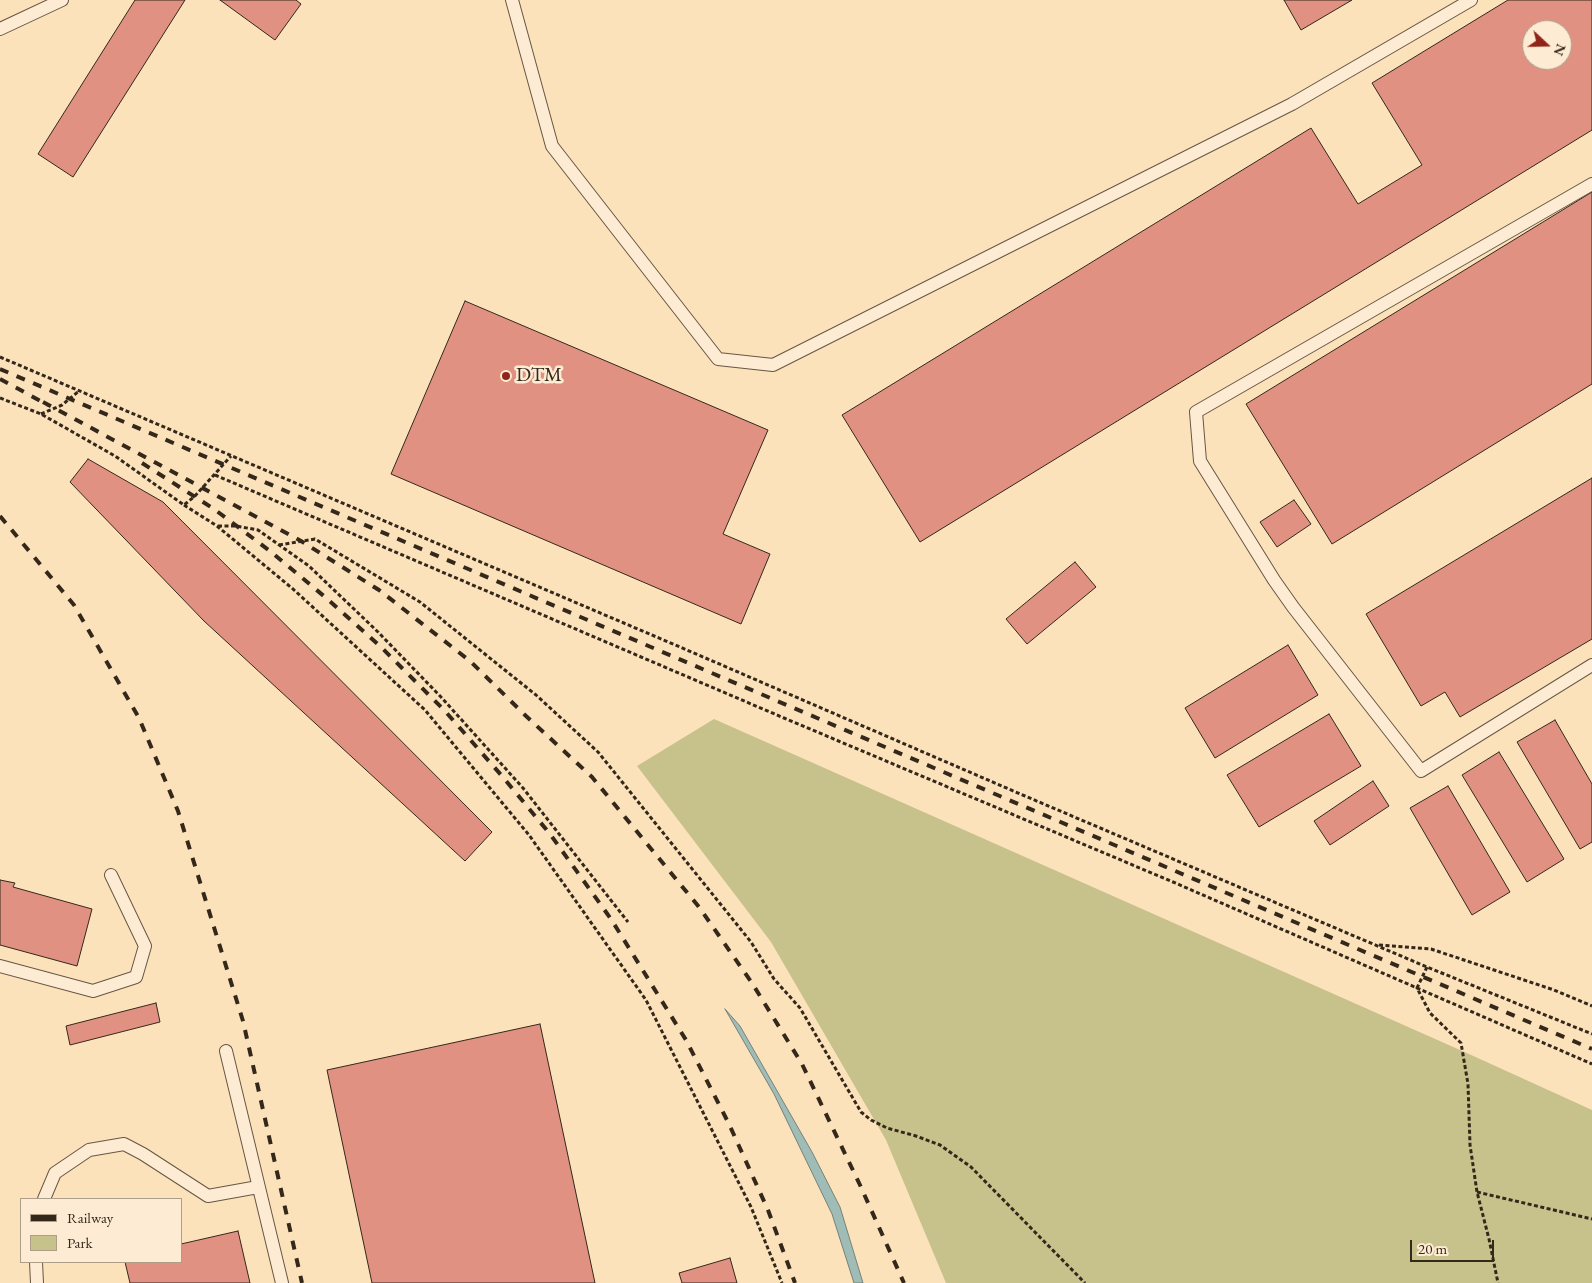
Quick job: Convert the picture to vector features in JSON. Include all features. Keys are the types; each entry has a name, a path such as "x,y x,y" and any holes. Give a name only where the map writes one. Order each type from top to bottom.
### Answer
{"lane":[{"path":"0,29 62,0"},
{"path":"512,0 552,146 718,359 774,365 1292,104 1471,0"},
{"path":"1592,184 1196,412 1200,461 1274,580 1421,771 1592,664"},
{"path":"0,966 93,991 136,977 145,946 111,875"},
{"path":"226,1051 282,1283"},
{"path":"44,1198 55,1173 89,1150 124,1144 208,1196 258,1186"},
{"path":"36,1263 37,1283"}],"path":[{"path":"0,357 1034,800 1427,967 1592,1034"},
{"path":"41,414 62,405 79,391"},
{"path":"0,398 41,414 115,456 217,526 294,588 425,710 529,835 646,1000 752,1207 782,1283"},
{"path":"184,505 232,456"},
{"path":"215,475 1173,882 1592,1064"},
{"path":"217,526 236,526 258,530 309,566 378,632 523,788 628,922"},
{"path":"279,545 315,539 420,602 536,695 598,752 751,942 774,979 800,1008 861,1112 887,1128 940,1145 971,1167 1085,1283"},
{"path":"1376,945 1431,949 1554,990 1592,1006"},
{"path":"1417,988 1427,967"},
{"path":"1417,988 1430,1013 1461,1043 1468,1084 1470,1145 1476,1192 1489,1239 1498,1283"},
{"path":"1476,1192 1592,1219"}],"green space":[{"path":"714,719 1592,1110 1592,1283 946,1283 886,1140 771,942 637,766"}],"water":[{"path":"725,1009 740,1026 812,1152 840,1207 863,1283 854,1283 832,1214 774,1094"}],"building":[{"path":"135,0 185,0 73,177 38,154"},
{"path":"220,0 296,0 301,4 275,40"},
{"path":"1284,0 1352,0 1301,30"},
{"path":"1508,0 1592,0 1592,130 920,542 842,415 1311,128 1358,204 1422,165 1372,83"},
{"path":"1592,192 1592,384 1332,544 1246,404"},
{"path":"465,301 768,430 723,534 770,554 741,624 391,474"},
{"path":"88,459 163,502 492,832 465,861 204,621 70,482"},
{"path":"1592,478 1592,639 1460,717 1445,692 1421,706 1366,614"},
{"path":"1294,500 1311,524 1277,547 1260,522"},
{"path":"1075,562 1096,587 1027,644 1006,619"},
{"path":"1288,645 1318,695 1215,758 1185,708"},
{"path":"1329,714 1361,766 1259,827 1227,775"},
{"path":"1555,720 1592,784 1592,842 1580,849 1517,742"},
{"path":"1499,752 1564,859 1527,882 1462,775"},
{"path":"1373,781 1389,806 1330,845 1314,821"},
{"path":"1448,786 1510,892 1472,915 1410,808"},
{"path":"0,880 15,883 13,887 92,909 77,966 0,945"},
{"path":"156,1003 160,1022 70,1045 66,1026"},
{"path":"540,1024 595,1283 372,1283 327,1070"},
{"path":"238,1231 250,1283 130,1283 125,1263 182,1263 182,1244"},
{"path":"730,1258 737,1283 682,1283 679,1273"}],"railway":[{"path":"0,369 1592,1049"},
{"path":"0,379 48,405"},
{"path":"43,402 301,541 379,590 470,661 592,777 699,907 752,983 802,1064 904,1283"},
{"path":"142,463 214,509 270,551 381,647 445,711 550,834 611,919 686,1040 729,1124 768,1210 795,1283"},
{"path":"0,516 74,605 139,718 178,811 243,1021 302,1283"}],"place":[{"name":"DTM","path":"506,376"}]}
